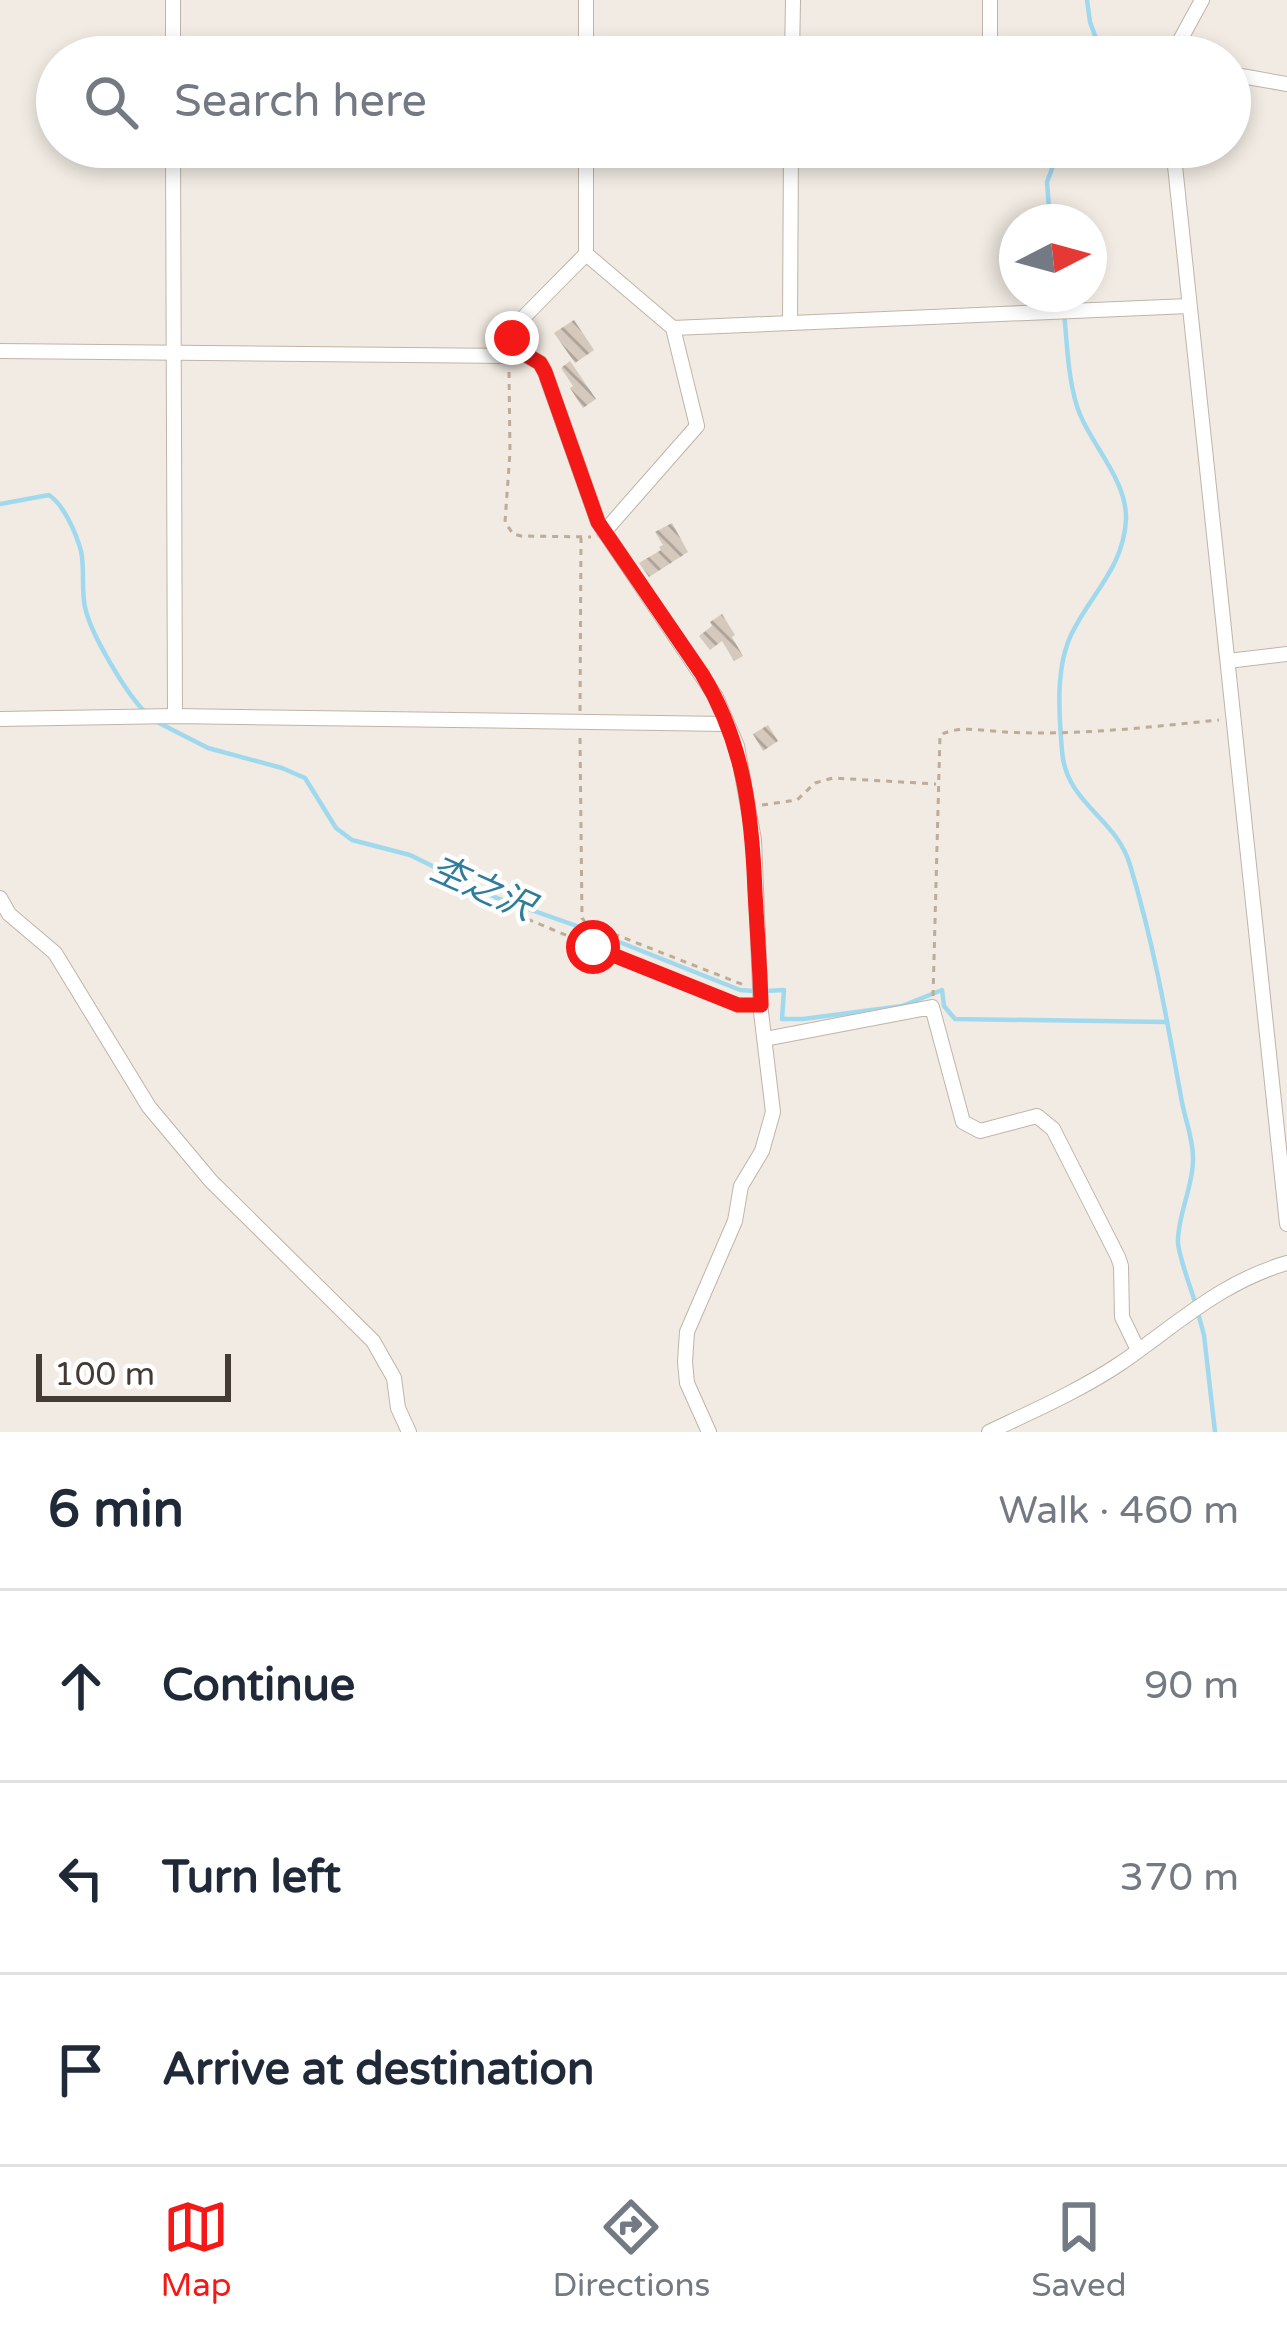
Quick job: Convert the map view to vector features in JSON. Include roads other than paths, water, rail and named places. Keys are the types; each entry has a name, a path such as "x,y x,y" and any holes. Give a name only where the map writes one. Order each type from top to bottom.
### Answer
{"street":[{"path":"173,0 173,36"},
{"path":"586,0 586,36"},
{"path":"792,36 793,0"},
{"path":"990,0 990,36"},
{"path":"1182,36 1202,0"},
{"path":"1251,78 1287,84"},
{"path":"172,168 175,716"},
{"path":"510,351 513,330 586,254 586,168"},
{"path":"790,322 791,168"},
{"path":"1175,168 1287,1224"},
{"path":"586,254 673,328 697,426 604,532"},
{"path":"673,328 1189,306"},
{"path":"0,351 510,351 540,363 604,532 716,697 737,746 754,840 770,1128 741,1186 735,1220 687,1332 688,1383 709,1432"},
{"path":"1228,661 1287,654"},
{"path":"0,719 175,716 726,724"},
{"path":"0,898 9,914 56,953 161,1122 212,1180 373,1341 394,1378 398,1408 409,1432"},
{"path":"765,1040 932,1007 963,1122 980,1131 1037,1116 1053,1129 1118,1257 1122,1317 1138,1350"},
{"path":"989,1432 1100,1376 1230,1285 1287,1263"}],"waterway":[{"path":"1087,0 1095,36"},
{"path":"1049,204 1047,182 1052,168"},
{"path":"1064,312 1076,403 1114,474 1126,519 1113,566 1067,646 1060,691 1062,751 1072,784 1123,848 1146,922 1192,1145 1192,1170 1178,1241 1195,1302"},
{"name":"杢之沢","path":"0,504 49,495 60,505 81,551 88,618 119,677 145,712"},
{"name":"杢之沢","path":"159,723 208,748 305,778 336,828 352,840 410,855 497,898 740,990 754,991"},
{"name":"杢之沢","path":"765,991 784,990 782,1019 902,1006 942,990 944,1006 955,1019 1166,1022"},
{"name":"杢之沢","path":"1198,1313 1215,1432"}]}
